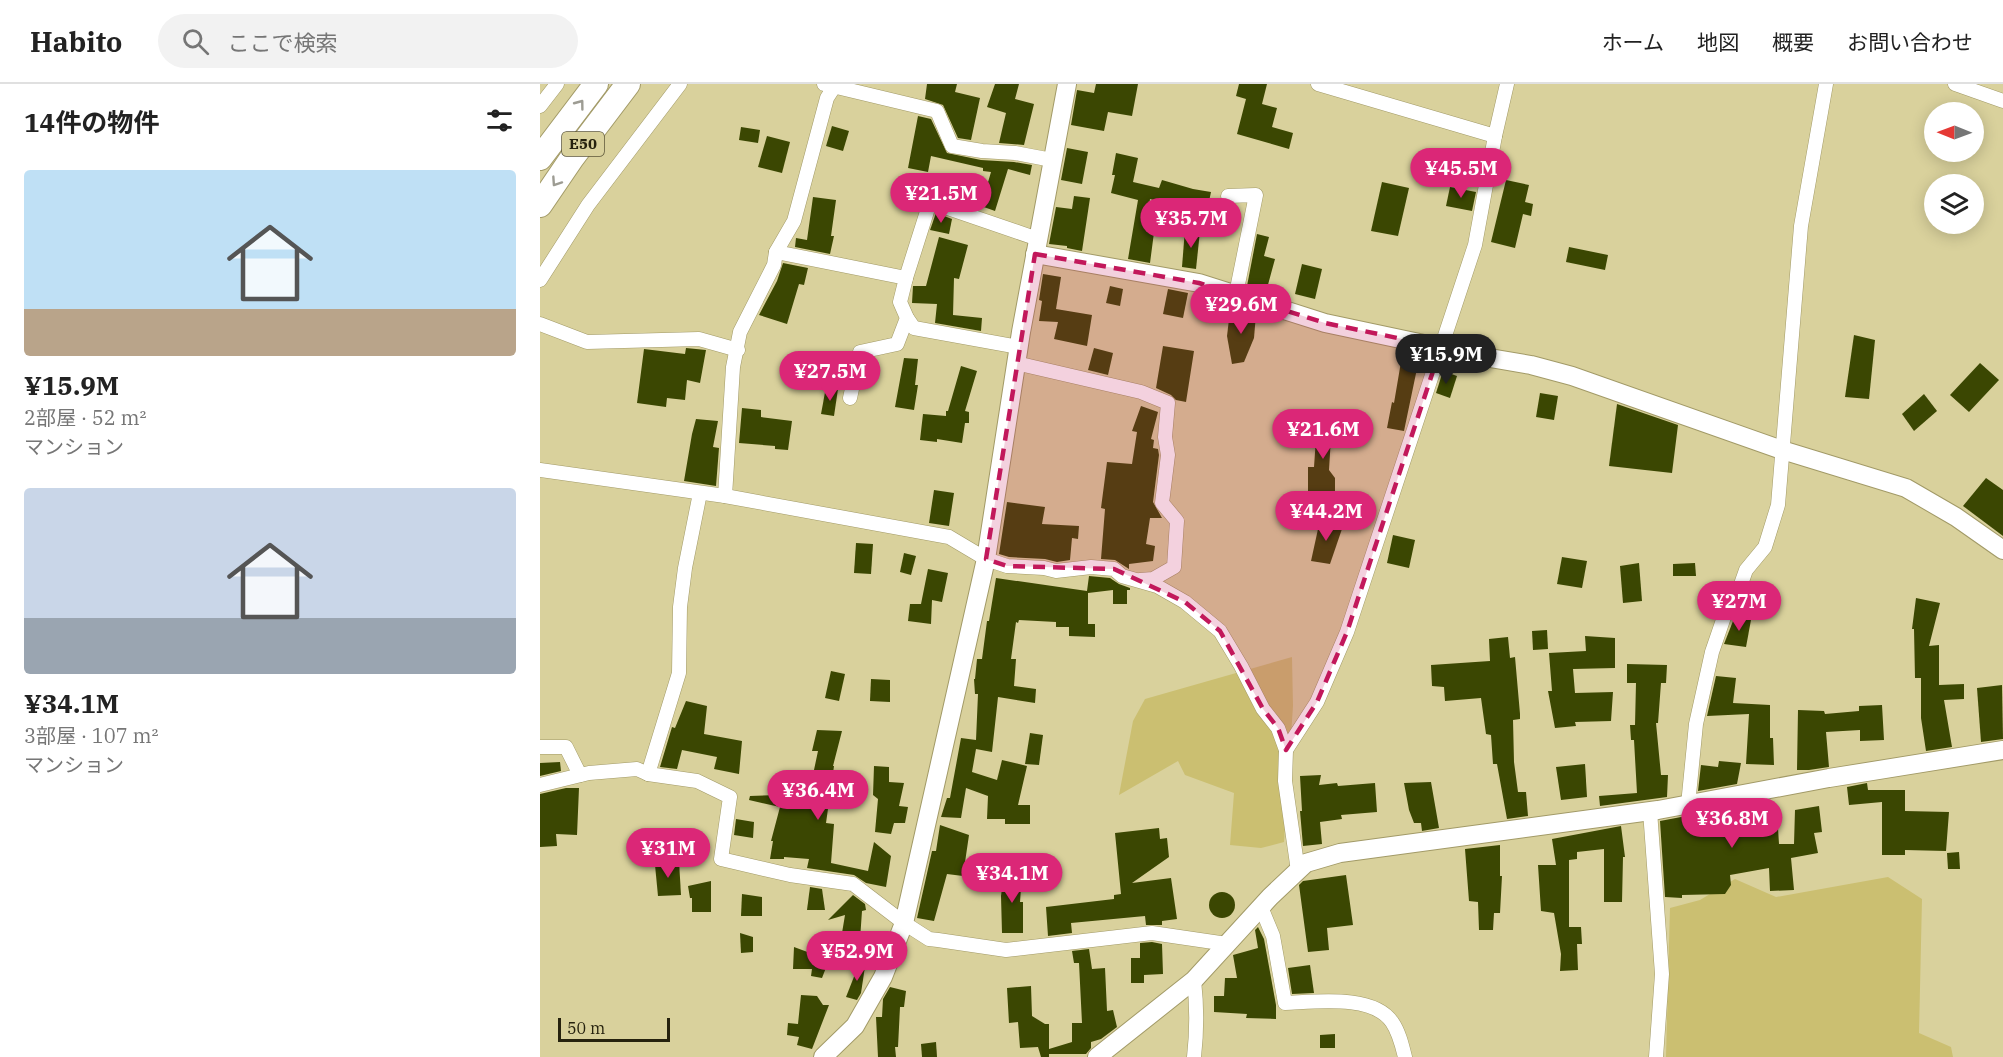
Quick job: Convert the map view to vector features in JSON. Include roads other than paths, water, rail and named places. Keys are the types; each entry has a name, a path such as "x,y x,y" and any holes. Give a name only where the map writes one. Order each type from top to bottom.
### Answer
{"highway":[{"name":"E50","path":"540,158 596,84"},
{"name":"E50","path":"540,205 628,84"}],"street":[{"path":"540,106 557,84"},
{"path":"540,280 588,205 681,84"},
{"path":"823,1057 855,1026 883,977 904,923 986,559 1018,355 1067,84"},
{"path":"1318,84 1495,136"},
{"path":"1286,750 1317,702 1347,632 1475,245 1507,84"},
{"path":"1688,805 1696,724 1712,652 1724,617 1746,570 1765,547 1778,505 1801,226 1826,84"},
{"path":"1955,84 2003,101"},
{"path":"725,496 733,367 740,332 774,265 776,252 794,221 832,85 937,111 952,146 1015,153 1052,160"},
{"path":"1228,196 1256,195 1236,294"},
{"path":"1135,580 1153,579 1174,567 1178,521 1162,503 1168,455 1165,437 1168,403 1141,392 1018,355 914,328 900,302 930,202 1037,247 1199,284 1325,322 1441,348 1531,364 1572,376 1782,450 1906,488 1956,517 2003,550"},
{"path":"776,252 906,278 905,281"},
{"path":"850,398 860,352 897,344 907,318"},
{"path":"540,324 586,342 699,339 738,350"},
{"path":"540,470 725,496 949,537 986,559 1007,566 1056,571 1090,567 1114,569 1122,576 1157,586 1185,603 1220,631 1263,709 1278,728 1286,750 1285,781 1298,871"},
{"path":"648,774 679,673 680,607 685,568 700,493"},
{"path":"540,747 566,747 580,776"},
{"path":"1097,1057 1194,980 1261,907 1306,863 1340,853 1650,812 1829,778 2003,750"},
{"path":"540,785 580,776 637,769 648,774 697,781 730,797 721,859 790,875 853,884 929,939 1006,950 1152,933 1227,944"},
{"path":"1650,812 1662,974 1656,1057"},
{"path":"1261,907 1273,936 1285,1003 1364,1004 1381,1011 1391,1021 1399,1036 1405,1057"},
{"path":"1194,980 1197,1010 1194,1057"}]}
